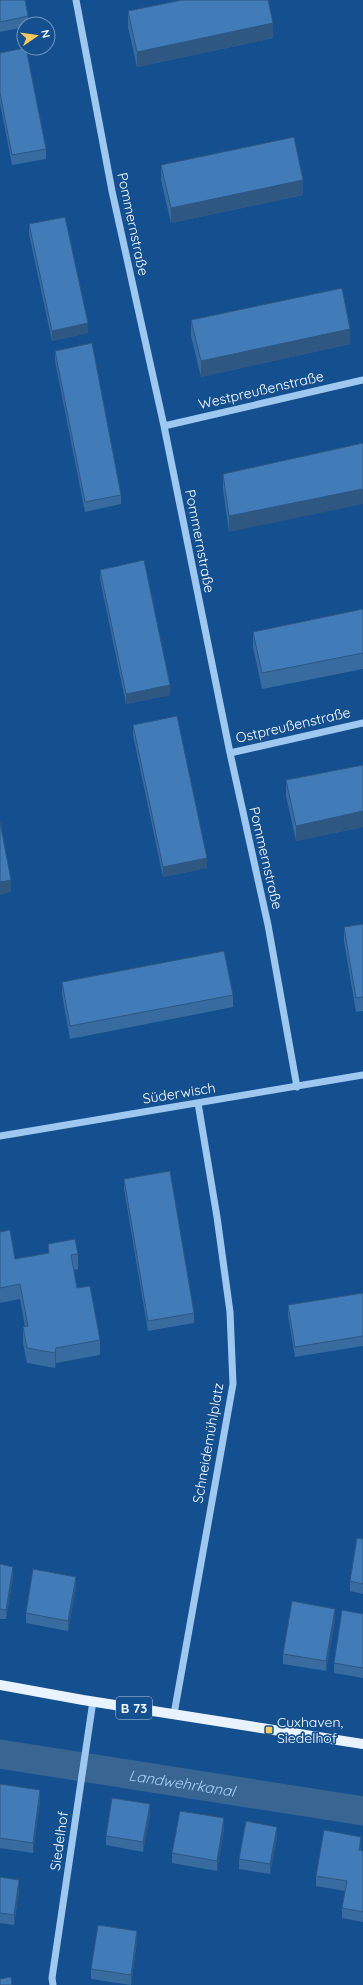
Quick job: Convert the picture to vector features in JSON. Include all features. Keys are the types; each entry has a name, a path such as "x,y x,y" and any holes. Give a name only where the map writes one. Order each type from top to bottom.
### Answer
{"main road":[{"name":"B 73","path":"0,1685 363,1744"}],"street":[{"name":"Pommernstraße","path":"76,0 112,191 164,426 230,753 268,925 297,1087"},
{"name":"Westpreußenstraße","path":"164,426 363,380"},
{"name":"Ostpreußenstraße","path":"230,753 363,722"},
{"name":"Süderwisch","path":"0,1136 363,1075"},
{"name":"Schneidemühlplatz","path":"174,1714 232,1384 230,1312 217,1217 198,1103"},
{"name":"Siedelhof","path":"53,1985 52,1978 93,1701"}],"building":[{"path":"0,0 25,0 28,16 16,16 16,19 0,22"},
{"path":"182,0 268,0 273,23 137,52 128,11"},
{"path":"16,50 16,56 28,56 46,149 12,155 0,93 0,53"},
{"path":"294,137 303,180 171,208 161,165"},
{"path":"65,217 88,323 52,331 29,224"},
{"path":"342,288 350,329 201,361 191,320"},
{"path":"92,343 121,495 85,502 55,351"},
{"path":"363,443 363,489 229,516 223,474"},
{"path":"144,560 170,685 126,694 100,570"},
{"path":"363,609 363,653 262,673 253,632"},
{"path":"177,716 207,858 163,867 133,725"},
{"path":"363,765 363,811 296,826 286,780"},
{"path":"0,822 11,880 0,882"},
{"path":"363,924 363,997 356,998 344,927"},
{"path":"224,951 233,995 70,1026 62,982"},
{"path":"170,1171 194,1313 148,1321 124,1179"},
{"path":"10,1230 15,1259 49,1253 48,1244 75,1239 78,1254 71,1255 77,1288 90,1286 100,1340 56,1348 55,1353 27,1348 23,1327 28,1326 20,1284 0,1288 0,1232"},
{"path":"363,1293 363,1336 295,1347 288,1305"},
{"path":"357,1538 363,1539 363,1584 350,1581"},
{"path":"0,1564 13,1567 6,1610 0,1609"},
{"path":"33,1569 76,1577 68,1621 26,1613"},
{"path":"292,1601 335,1609 326,1661 283,1654"},
{"path":"342,1610 363,1614 363,1668 334,1663"},
{"path":"0,1784 40,1790 33,1843 0,1838"},
{"path":"112,1798 150,1804 143,1842 106,1836"},
{"path":"180,1811 224,1818 217,1861 172,1853"},
{"path":"246,1821 277,1827 270,1864 239,1859"},
{"path":"324,1830 361,1837 359,1850 363,1851 363,1912 342,1908 347,1881 316,1876"},
{"path":"0,1877 19,1880 14,1915 0,1913"},
{"path":"98,1925 137,1931 131,1975 91,1969"},
{"path":"11,1977 12,1985 0,1985 0,1979"}],"waterway":[{"name":"Landwehrkanal","path":"0,1754 363,1811"}],"place":[{"name":"Cuxhaven, Siedelhof","path":"269,1730"}]}
